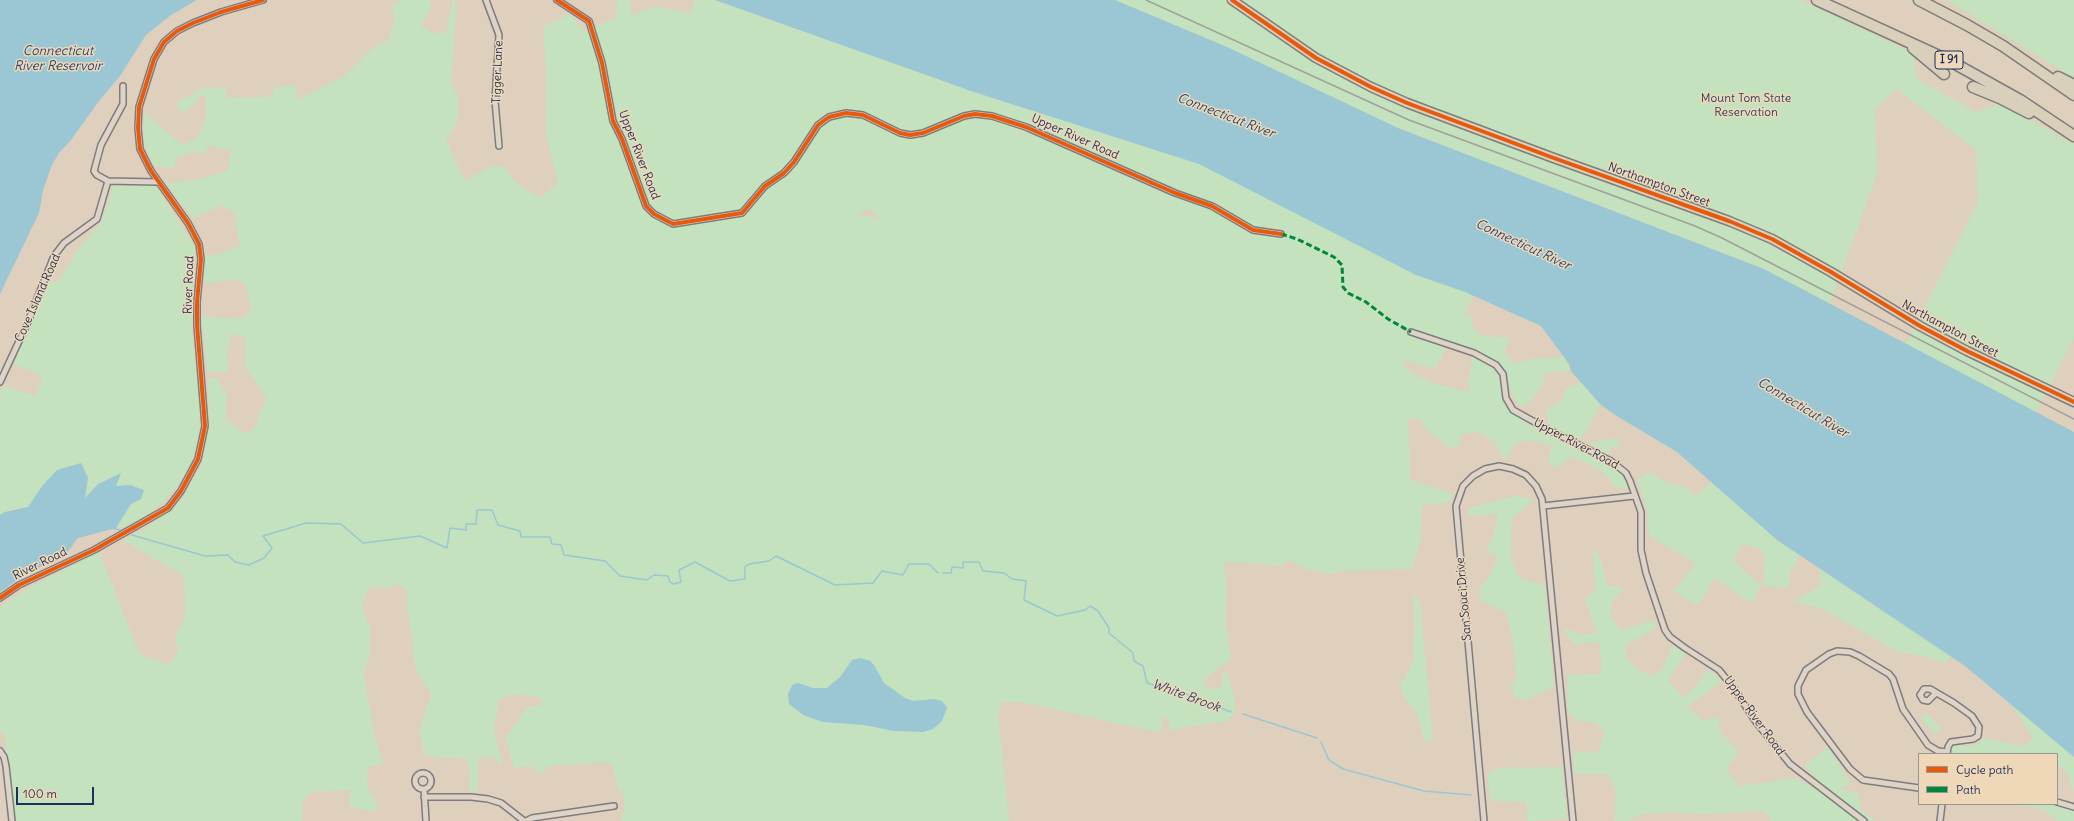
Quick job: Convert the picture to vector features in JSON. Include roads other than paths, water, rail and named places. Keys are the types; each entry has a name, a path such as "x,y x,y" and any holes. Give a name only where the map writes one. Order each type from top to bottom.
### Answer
{"highway":[{"name":"I 91","path":"1817,0 1950,61 2020,100 2074,136"},
{"path":"1919,0 1968,25 2074,85"},
{"path":"1897,36 1944,74"},
{"path":"2003,46 2074,95"},
{"path":"1973,87 2008,102 2074,141"}],"main road":[{"name":"Northampton Street","path":"1232,0 1316,58 1371,87 1450,119 1729,221 1772,239 1831,272 1920,326 1967,351 2074,402"}],"street":[{"name":"River Road","path":"0,598 19,585 94,550 168,508 181,491 198,460 206,426 197,325 197,302 201,259 199,244 188,223 150,171 140,149 138,128 139,107 154,59 164,42 177,31 193,23 221,12 263,0"},
{"name":"Tigger Lane","path":"486,0 499,35 495,101 499,146"},
{"name":"Upper River Road","path":"557,0 589,21 602,63 613,121 622,139 646,206 654,214 673,224 742,213 765,186 784,173 794,162 818,125 829,118 846,113 863,115 900,133 910,134 923,132 964,116 975,114 992,116 1032,129 1175,193 1212,206 1253,230 1281,234"},
{"path":"123,86 123,104 100,145 94,164 94,171 108,181 158,182"},
{"name":"Cove Island Road","path":"0,382 27,324 54,256 64,243 97,219 108,181"},
{"name":"Upper River Road","path":"1411,332 1474,353 1496,365 1503,374 1506,398 1513,410 1621,468 1630,480 1642,518 1641,550 1646,573 1665,630 1670,637 1684,648 1719,670 1733,687 1756,722 1790,764 1864,821"},
{"name":"San Souci Drive","path":"1484,821 1456,514 1457,499 1463,486 1479,472 1492,467 1506,467 1520,472 1532,480 1540,492 1543,506 1572,821"},
{"path":"1543,506 1634,496"},
{"path":"1918,788 1863,780 1850,769 1813,721 1798,694 1798,686 1806,670 1829,654 1837,651 1850,652 1859,656 1889,674 1893,679 1903,709 1928,744 1938,751 1947,753 1951,742 1973,739 1978,736 1979,727 1972,716 1936,693"},
{"path":"0,751 4,757 6,766 12,821"},
{"path":"424,789 426,821"},
{"path":"424,797 470,797 488,799 501,803 525,821 535,817 614,806"},
{"path":"2058,802 2074,807"},
{"path":"1940,821 1942,805"}],"water":[{"name":"Connecticut River Reservoir","path":"0,0 197,0 171,15 146,35 120,76 99,101 71,140 59,153 52,165 43,190 39,213 0,294"},
{"name":"Connecticut River","path":"715,0 1115,0 1227,47 1398,128 1764,269 2074,432 2074,757 1965,666 1777,540 1677,452 1615,415 1600,404 1571,371 1569,364 1541,326 1465,292 1416,275 1199,164 974,92"},
{"path":"81,463 88,478 85,498 98,484 121,473 116,486 130,485 144,490 141,499 131,504 116,528 78,538 63,558 30,571 0,592 0,515 5,512 28,507 43,485 57,470"},
{"path":"860,658 870,661 874,665 884,683 905,698 913,701 934,699 942,701 947,708 942,721 933,729 923,732 894,731 864,725 823,722 803,715 789,704 788,694 792,685 798,683 813,688 827,688 841,676 852,660"}],"waterway":[{"name":"White Brook","path":"132,535 205,556 228,555 235,562 249,565 264,558 272,548 263,536 306,523 341,524 363,543 420,536 447,548 450,528 466,530 466,524 476,524 477,510 492,510 498,525 520,531 521,537 550,537 552,544 561,545 564,555 605,561 620,576 647,580 654,575 668,576 670,582 674,584 681,582 679,570 695,562 730,581 745,579 745,567 749,564 769,561 776,556 835,585 873,583 882,571 903,575 909,564 929,564 938,573"},
{"name":"White Brook","path":"112,528 120,530"},
{"name":"White Brook","path":"943,573 951,573 952,567 963,568 963,562 979,562 983,571 1004,573 1012,579 1026,581 1024,600 1057,616 1085,610 1090,606 1098,611 1109,628 1109,633 1133,653 1134,661 1143,666 1147,683 1186,694 1231,712"},
{"name":"White Brook","path":"1243,714 1317,738"},
{"name":"White Brook","path":"1321,742 1329,760 1343,769 1424,791 1471,795"}],"railway":[{"path":"1146,0 1409,120 1695,226 1722,238 2074,419"}],"park label":[{"name":"Mount Tom State Reservation","path":"1746,106"}]}
